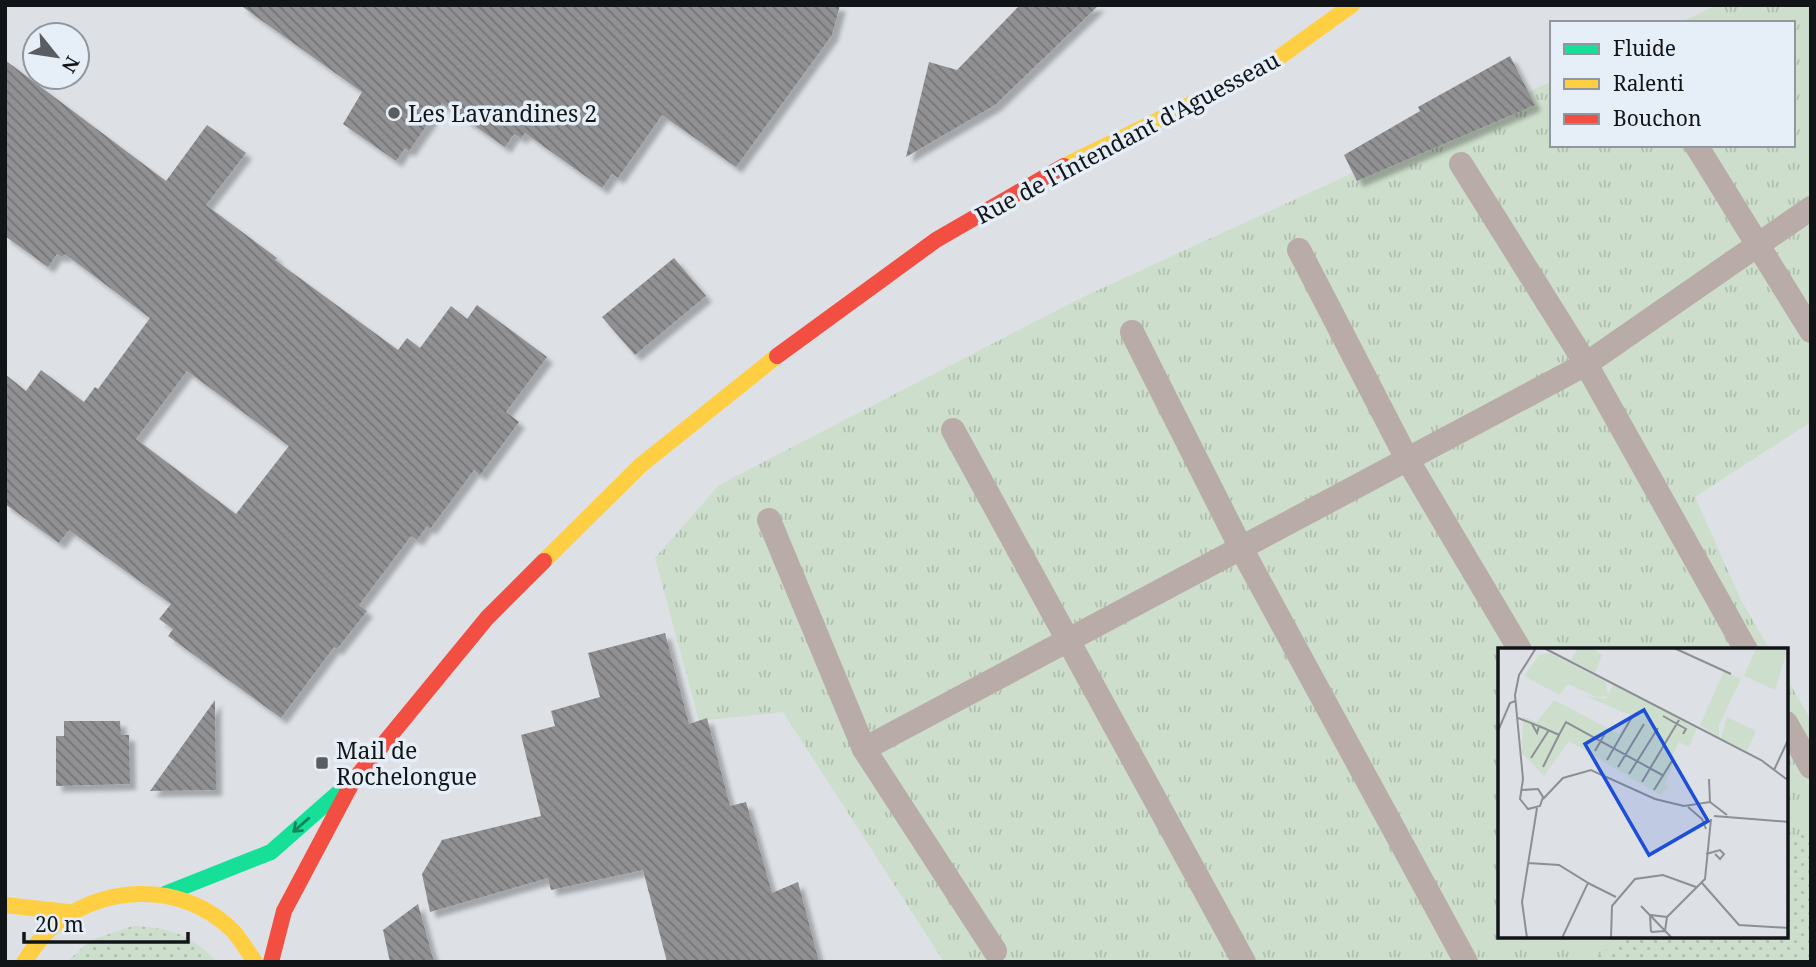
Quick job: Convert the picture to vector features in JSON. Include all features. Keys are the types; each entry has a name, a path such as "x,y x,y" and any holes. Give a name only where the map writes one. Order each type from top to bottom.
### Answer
{"street":[{"name":"Rue de l'Intendant d'Aguesseau","path":"165,894 271,852 353,781 487,618 641,465 814,326 946,234 1045,175 1263,69 1352,5"},
{"name":"Rue de l'Intendant d'Aguesseau","path":"271,962 284,911 353,781"},
{"path":"24,962 37,939 68,912 116,893 165,894 209,910 244,941 255,962"},
{"path":"5,905 68,912"}],"lane":[{"path":"1697,147 1811,331"},
{"path":"1461,164 1586,364 1745,648"},
{"path":"864,749 1586,364 1811,208"},
{"path":"1299,250 1407,459 1519,648"},
{"path":"1132,332 1241,548 1466,962"},
{"path":"953,430 1244,962"},
{"path":"769,520 864,749 995,951"},
{"path":"1788,727 1811,767"}],"green space":[{"path":"1717,5 1811,5 1811,422 1695,497 1742,602 1769,648 1498,648 1498,939 1625,939 1586,962 944,962 783,712 699,721 655,558 719,485 1083,297 1550,82 1550,147 1795,147 1795,21 1683,21"},
{"path":"1788,680 1811,720 1811,829 1788,842"},
{"path":"1811,829 1811,962 1586,962 1625,939 1788,939 1788,842"},
{"path":"133,926 179,934 198,945 217,962 67,962 91,940"}],"building":[{"path":"240,5 840,5 832,35 736,167 662,115 618,178 612,174 602,188 525,133 521,138 514,134 505,147 442,103 409,151 405,148 396,161 343,124 362,92"},
{"path":"1020,5 1099,5 995,105 906,157 929,62 957,70"},
{"path":"1510,56 1535,105 1357,181 1344,155 1420,111 1418,107"},
{"path":"5,60 21,72 21,91 46,91 166,181 207,125 246,153 206,205 277,258 275,260 398,350 407,338 420,348 451,306 467,319 477,305 547,357 506,412 519,422 480,475 474,470 430,529 427,526 417,540 411,536 359,605 367,611 337,649 334,647 281,718 168,636 173,629 159,619 171,604 69,530 59,543 5,504 5,374 26,391 41,370 84,402 95,387 98,389 150,318 65,254 62,257 57,254 48,267 5,236","holes":["187,371 289,446 236,514 136,439"]},
{"path":"674,258 706,296 635,355 602,317"},
{"path":"665,633 689,724 707,718 730,806 746,802 772,893 798,882 819,962 667,962 643,870 551,890 548,878 430,912 422,874 442,840 541,816 521,735 555,726 551,711 600,697 588,653"},
{"path":"215,700 216,790 150,791"},
{"path":"64,721 120,721 121,735 129,735 130,784 56,786 56,736 64,736"},
{"path":"418,904 434,962 390,962 383,930"}],"traffic: fast":[{"path":"165,894 271,852 338,793"}],"traffic: slow":[{"path":"1064,166 1263,69 1352,5"},
{"path":"544,561 641,465 777,356"},
{"path":"24,962 44,935 67,916 90,904 140,894 165,896 190,903 213,914 233,931 255,962"},
{"path":"5,905 68,912"}],"traffic: jam":[{"path":"777,356 936,240 1064,166"},
{"path":"271,962 284,911 353,781 487,618 544,561"}],"place":[{"name":"Les Lavandines 2","path":"394,113"},
{"name":"Mail de Rochelongue","path":"322,763"}]}
